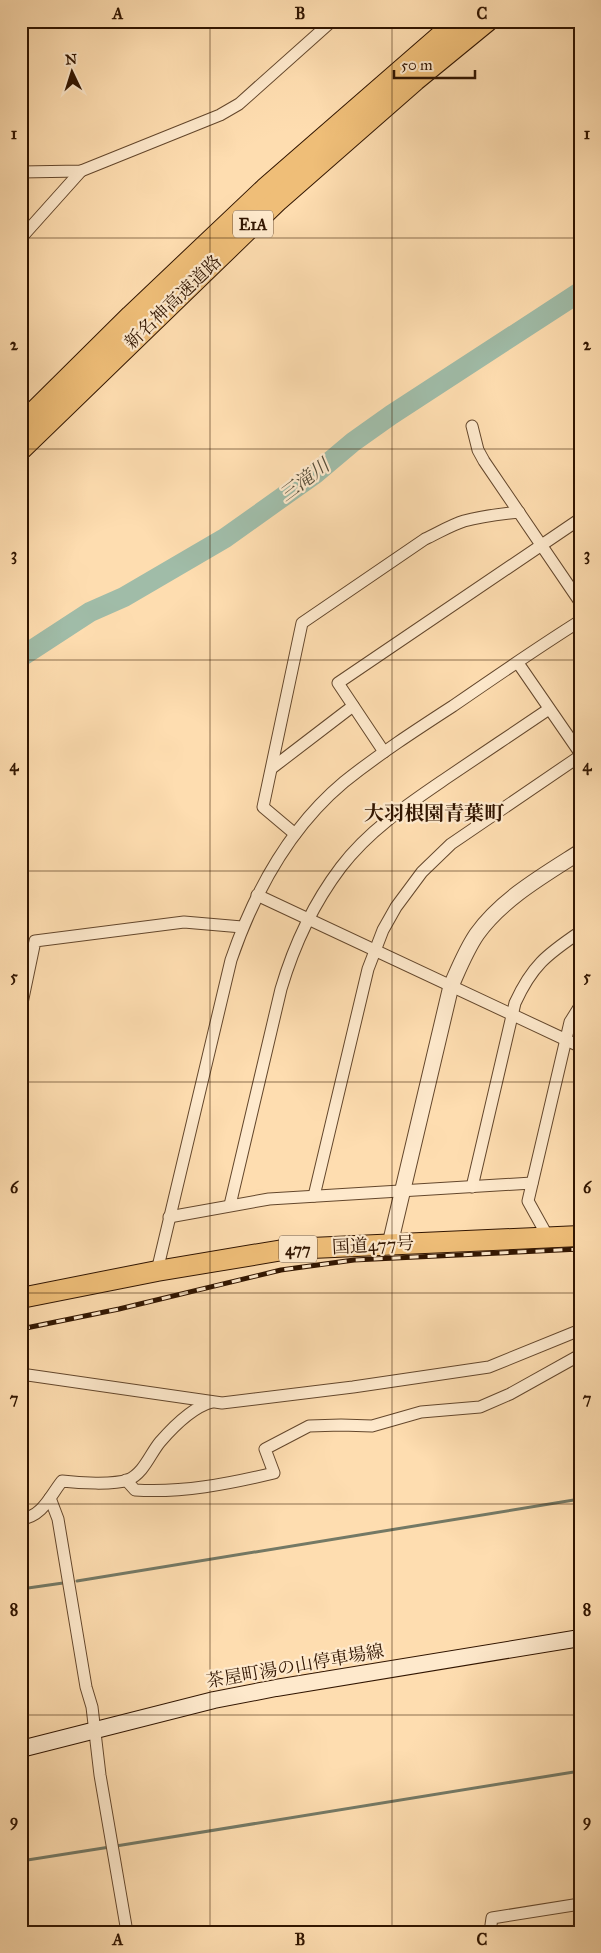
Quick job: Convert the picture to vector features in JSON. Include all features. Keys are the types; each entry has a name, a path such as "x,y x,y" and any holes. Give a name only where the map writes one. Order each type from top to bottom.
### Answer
{"highway":[{"name":"新名神高速道路","path":"24,438 131,316 265,189 458,21"},
{"name":"新名神高速道路","path":"24,438 278,200 415,80 487,21"},
{"name":"国道477号","path":"21,1298 157,1271 289,1250 580,1236"}],"main road":[{"name":"茶屋町湯の山停車場線","path":"21,1749 214,1700 580,1638"}],"street":[{"path":"21,172 81,171 220,115 239,104 332,21"},
{"path":"21,238 81,171"},
{"path":"472,426 478,450 484,462 580,602"},
{"path":"295,834 263,806 302,623 425,540 444,530 463,521 489,515 519,512"},
{"path":"384,752 338,683 580,519"},
{"path":"157,1271 225,981 242,927 269,873 295,834 343,784 384,752 580,621"},
{"path":"314,1196 359,1003 375,950 396,907 412,884 451,844 580,755 518,662"},
{"path":"272,768 352,706"},
{"path":"230,1205 288,964 308,919 341,866 381,826 405,807 549,709"},
{"path":"390,1244 451,986 470,944 489,920 518,894 580,852"},
{"path":"257,895 580,1045"},
{"path":"21,1008 35,941 184,922 242,927"},
{"path":"472,1187 511,1014 522,988 535,967 580,932"},
{"path":"548,1237 528,1201 565,1038 570,1022 580,1006"},
{"path":"169,1217 269,1199 532,1184"},
{"path":"21,1374 166,1393 212,1402 242,1401 488,1367 580,1330"},
{"path":"126,1480 135,1490 170,1490 213,1486 274,1474 265,1449 302,1429 316,1426 372,1426 421,1412 480,1407 510,1394 580,1355"},
{"path":"21,1519 36,1514 62,1481 101,1483 126,1480 140,1471 161,1441 182,1420 205,1404 212,1402"},
{"path":"50,1498 58,1519 86,1688 92,1708 113,1854 127,1932"},
{"path":"490,1932 492,1918 580,1904"}],"waterway":[{"name":"三滝川","path":"21,657 90,612 124,597 225,538 315,474 353,442 391,415 580,292"},
{"path":"77,1581 580,1499"},
{"path":"21,1589 63,1583"},
{"path":"116,1846 580,1771"},
{"path":"21,1861 110,1847"}],"railway":[{"path":"21,1329 119,1309 281,1270 354,1260 580,1249"}],"district":[{"name":"大羽根園青葉町","path":"434,813"}]}
